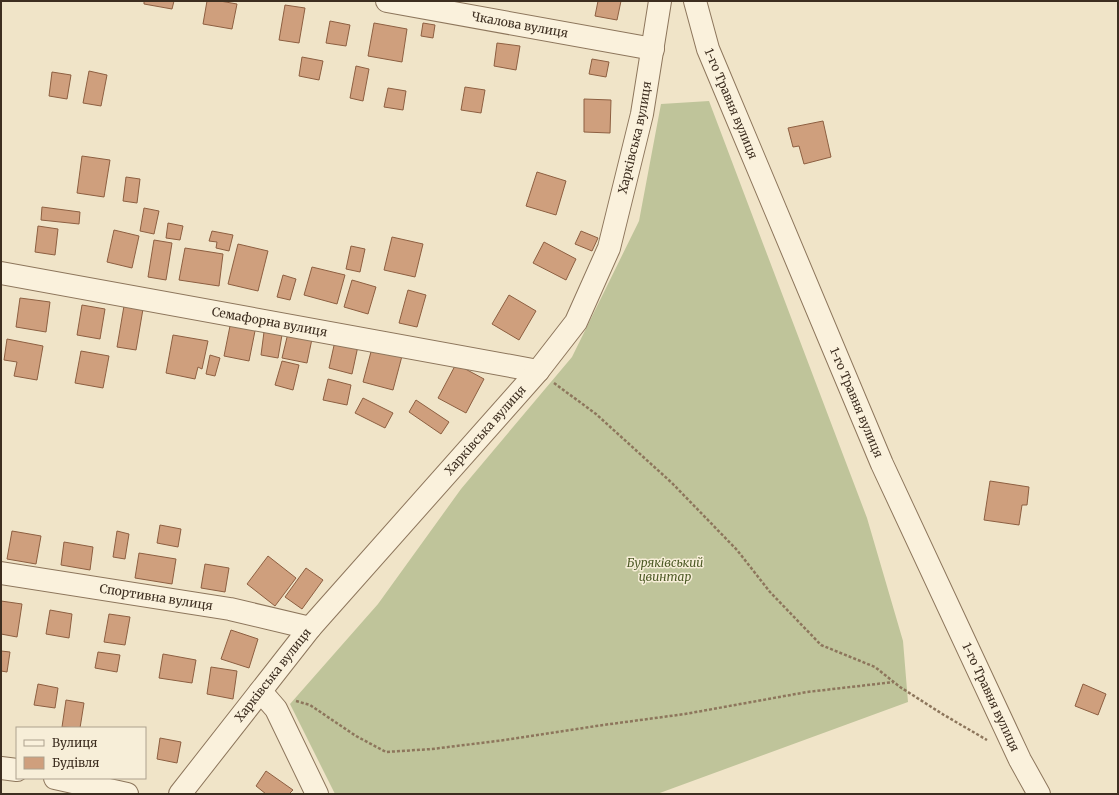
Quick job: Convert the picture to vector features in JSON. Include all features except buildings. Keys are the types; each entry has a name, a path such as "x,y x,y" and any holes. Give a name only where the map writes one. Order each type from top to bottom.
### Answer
{"street":[{"name":"Чкалова вулиця","path":"387,1 653,49"},
{"name":"Харківська вулиця","path":"180,794 310,628 538,371 576,322 609,248 642,114 660,1"},
{"name":"1-го Травня вулиця","path":"695,1 708,49 882,464 1020,760 1039,794"},
{"name":"Семафорна вулиця","path":"1,273 538,371"},
{"name":"Спортивна вулиця","path":"1,573 230,609 310,628"},
{"path":"260,692 276,709 317,794"},
{"path":"1,768 16,770"},
{"path":"59,779 126,794"}],"path":[{"path":"538,371 596,414 672,483 737,550 770,592 820,645 875,667 900,687 988,741"},
{"path":"296,701 310,705 356,736 386,752 432,749 505,740 685,714 807,692 894,682"}],"green space":[{"name":"Буряківський цвинтар","path":"709,101 867,518 903,641 908,702 657,794 335,794 290,704 378,604 461,489 572,357 639,221 661,104"}]}
